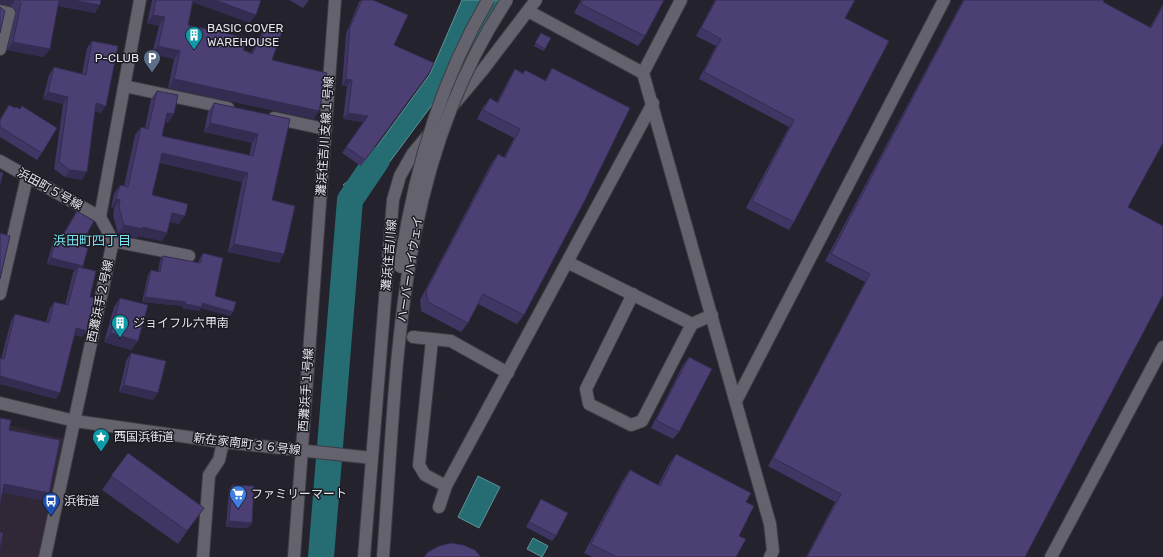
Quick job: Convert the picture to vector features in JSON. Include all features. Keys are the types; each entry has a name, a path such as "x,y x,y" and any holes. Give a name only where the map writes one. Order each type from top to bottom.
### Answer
{"street":[{"path":"140,0 100,217 113,241 189,256"},
{"name":"灘浜住吉川支線１号線","path":"315,272 334,0"},
{"name":"ハーバーハイウェイ","path":"374,557 394,309 413,193 431,128 454,66 488,0"},
{"name":"ハーバーハイウェイ","path":"383,557 402,309 409,256 418,212 430,165 455,98 472,63 507,0"},
{"name":"灘浜住吉川線","path":"364,557 393,200 400,176 413,153 482,71 536,0"},
{"path":"643,73 681,0"},
{"path":"736,401 944,0"},
{"path":"0,11 9,13 0,50"},
{"path":"528,11 643,73 653,103 770,524 773,551 770,557"},
{"path":"124,86 240,110"},
{"path":"439,507 446,486 653,103"},
{"path":"263,116 325,129"},
{"name":"浜田町５号線","path":"0,161 100,217"},
{"path":"0,294 27,177"},
{"name":"西灘浜手２号線","path":"45,557 113,241"},
{"path":"567,262 692,324"},
{"name":"西灘浜手１号線","path":"294,557 315,272"},
{"path":"633,294 586,389 589,404 631,425 642,421 692,324 712,315"},
{"path":"413,337 432,340 451,340 508,373"},
{"path":"432,340 419,465 425,475 446,486"},
{"path":"1051,557 1163,346"},
{"name":"新在家南町３６号線","path":"0,403 75,421 223,442 372,458"},
{"path":"203,557 209,475 219,460 223,442"}],"shaded area":[{"path":"0,423 66,439 39,557 0,557"}],"water":[{"path":"462,0 510,0 368,191 343,185 356,175 430,74"},
{"path":"478,476 500,487 479,528 458,517"},
{"path":"533,538 548,546 542,557 527,549"}],"building":[{"path":"18,0 59,0 50,49 13,42 21,3"},
{"path":"72,0 101,0 100,5"},
{"path":"156,0 193,0 188,25 247,38 243,50 252,54 268,24 283,29 272,60 327,73 319,111 174,79 180,51 158,46 165,17 153,15"},
{"path":"215,0 261,0 256,15"},
{"path":"362,0 373,0 408,15 394,45 434,63 429,73 365,160 346,147 368,116 348,113 352,80 346,79 350,27"},
{"path":"583,0 664,0 645,36 581,4"},
{"path":"716,0 855,0 845,18 889,41 794,222 752,201 794,120 704,72 721,39 701,28"},
{"path":"964,0 1104,0 1103,2 1151,28 1163,6 1163,143 1128,207 1163,226 1163,295 1025,557 807,557 841,494 773,458 870,274 831,254"},
{"path":"0,7 5,11 0,33"},
{"path":"541,33 551,38 545,49 535,43"},
{"path":"92,41 118,46 106,106 96,103 87,172 70,170 59,162 68,97 48,92 54,67 86,75"},
{"path":"552,68 630,108 585,200 524,315 483,294 468,323 428,302 426,291 498,154 505,158 520,129 483,110 490,98 498,103 515,69 523,74 525,70 546,81"},
{"path":"157,91 178,95 174,114 167,113 162,136 253,156 258,134 210,123 214,103 290,119 272,200 295,206 284,254 234,244 248,173 162,153 152,195 188,204 185,216 172,213 167,233 143,227 143,229 124,225 119,207 120,200 116,199 120,185 128,187 141,127 148,129"},
{"path":"9,105 20,109 22,106 57,128 42,153 0,127 0,120"},
{"path":"0,172 3,173 0,185"},
{"path":"77,211 94,221 80,246 88,248 83,266 51,258 56,235 62,237"},
{"path":"0,233 10,236 0,279"},
{"path":"203,253 223,258 215,296 236,302 233,312 202,303 202,307 185,304 186,302 145,297 151,270 160,272 163,256 200,263"},
{"path":"78,267 96,271 90,297 96,298 87,331 76,328 60,393 0,376 0,358 4,359 15,314 49,323 54,302 68,305"},
{"path":"120,298 148,305 138,341 111,333"},
{"path":"131,353 166,361 158,393 124,385"},
{"path":"689,357 712,369 679,432 656,420"},
{"path":"0,418 11,420 9,430 60,440 49,493 4,484 0,505"},
{"path":"128,453 204,508 187,531 111,476"},
{"path":"676,454 751,493 746,502 754,506 739,536 746,539 736,557 617,557 591,544 630,470 660,486"},
{"name":"ファミリーマート","path":"232,485 254,486 252,523 229,521"},
{"path":"541,499 568,513 556,536 529,522"},
{"path":"0,532 3,533 0,549"},
{"path":"451,543 463,545 475,550 481,557 424,557 428,552 439,546"}],"waterway":[{"path":"321,557 350,200 377,160"}],"place":[{"name":"BASIC COVER WAREHOUSE","path":"194,50"},
{"name":"P-CLUB","path":"152,73"},
{"name":"ジョイフル六甲南","path":"120,338"},
{"name":"西国浜街道","path":"101,452"},
{"name":"ファミリーマート","path":"238,509"},
{"name":"浜街道","path":"51,516"}],"district":[{"name":"浜田町四丁目","path":"92,240"}]}
